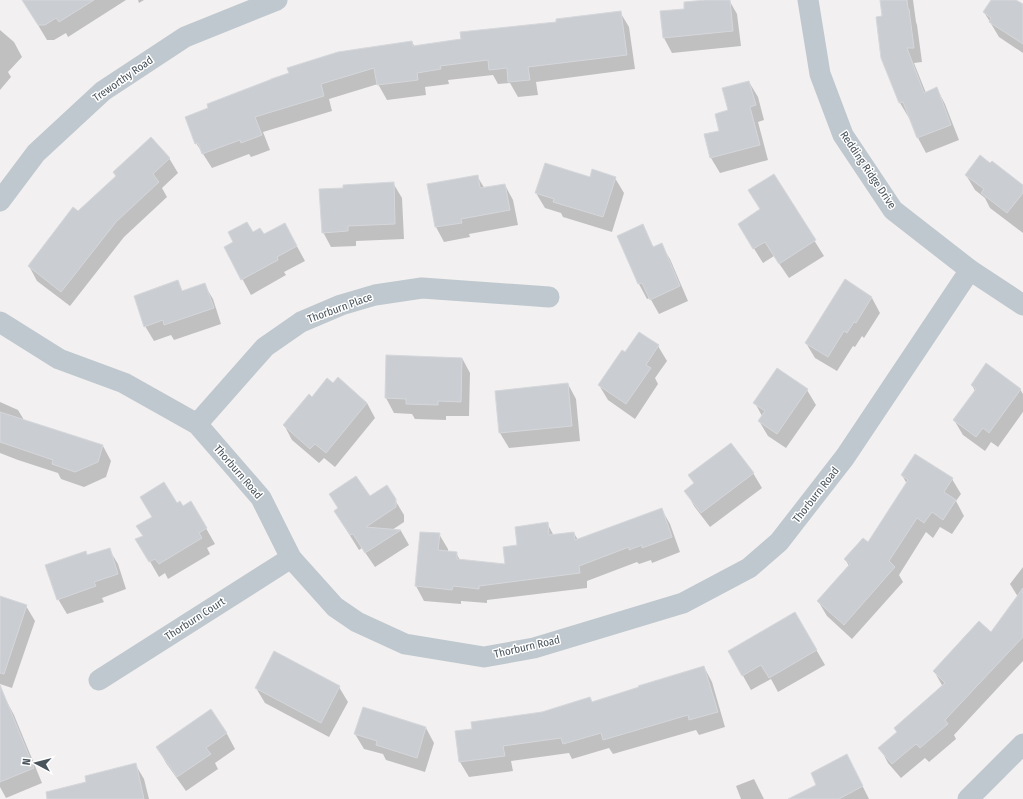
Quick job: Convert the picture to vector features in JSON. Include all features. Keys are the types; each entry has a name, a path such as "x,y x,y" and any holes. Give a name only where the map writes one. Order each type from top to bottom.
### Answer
{"street":[{"name":"Treworthy Road","path":"0,201 36,153 103,91 184,37 277,0"},
{"name":"Redding Ridge Drive","path":"808,0 820,74 842,135 893,210 970,270 1023,304"},
{"name":"Thorburn Road","path":"0,322 59,358 124,383 196,424 261,498 291,558 335,607 357,622 405,644 484,657 534,648 683,603 749,568 779,542 845,457 970,270"},
{"name":"Thorburn Place","path":"196,424 266,347 301,322 341,305 375,295 422,288 549,296"},
{"name":"Thorburn Court","path":"99,680 291,558"},
{"path":"968,799 1023,744"}],"building":[{"path":"22,0 94,0 59,22 56,18 45,25 38,25"},
{"path":"730,0 733,31 663,38 660,11 684,9 684,2"},
{"path":"880,0 907,0 914,48 907,48 924,93 937,87 951,125 917,138 903,102 899,103 881,58 876,17 882,16"},
{"path":"991,0 1016,0 1023,4 1023,44 989,22 991,18 983,12"},
{"path":"621,11 627,55 528,67 530,80 508,82 507,68 489,70 488,60 440,66 441,69 417,73 418,80 377,85 374,68 321,84 324,96 255,117 262,135 241,143 240,140 202,154 198,143 195,144 185,117 208,108 207,104 289,73 287,68 338,52 412,41 413,46 461,39 460,32 556,22 556,19"},
{"path":"749,81 756,105 750,107 760,145 710,158 704,134 719,131 715,114 728,110 722,88"},
{"path":"151,137 170,158 153,174 159,182 116,222 61,292 28,266 73,207 78,211 116,176 113,172"},
{"path":"980,155 990,163 992,161 1023,185 1023,193 1007,213 981,193 984,189 965,175"},
{"path":"545,163 590,177 592,169 616,177 603,217 553,202 554,199 535,193"},
{"path":"774,174 816,240 779,264 765,242 753,249 738,224 760,209 748,190"},
{"path":"478,175 480,188 505,184 510,210 461,219 462,223 435,227 427,184"},
{"path":"394,182 395,224 348,226 348,231 322,233 319,189 343,188 343,185"},
{"path":"247,222 253,232 260,228 264,234 285,223 297,246 277,257 278,260 241,280 224,247 233,242 228,232"},
{"path":"643,224 653,247 662,243 680,286 650,300 642,283 638,284 617,236"},
{"path":"845,279 872,297 856,323 854,322 847,333 844,331 828,357 805,343"},
{"path":"178,280 182,291 205,283 214,308 164,325 163,320 144,327 134,296"},
{"path":"639,332 659,345 646,365 651,368 626,404 598,385 622,350 625,352"},
{"path":"386,355 462,358 461,402 438,401 438,405 406,404 406,399 385,398"},
{"path":"986,363 1021,389 989,433 983,428 976,437 953,420 976,389 971,385"},
{"path":"777,368 808,389 777,434 758,421 765,411 753,403"},
{"path":"338,377 367,403 326,453 315,444 310,449 283,425 309,394 312,397 327,378 333,383"},
{"path":"568,383 572,426 499,433 495,391"},
{"path":"0,412 103,445 98,462 75,472 52,464 53,460 0,442"},
{"path":"731,443 754,473 701,513 684,491 694,483 688,475"},
{"path":"915,454 953,478 944,492 956,500 943,520 932,512 924,523 917,518 889,561 895,567 844,625 817,601 850,564 844,559 863,538 868,542 908,480 901,475"},
{"path":"356,476 370,496 387,485 396,499 396,507 366,527 401,530 365,553 353,534 350,535 334,511 338,508 329,494"},
{"path":"164,482 177,503 180,501 183,506 191,501 207,528 199,533 202,538 159,564 155,559 149,562 135,539 143,536 136,526 152,517 140,497"},
{"path":"662,508 672,537 642,548 642,545 629,550 629,547 579,566 580,573 479,586 479,589 453,586 452,590 415,586 420,532 440,533 438,550 457,552 457,559 505,564 503,547 517,545 515,527 548,522 549,535 574,532 575,540"},
{"path":"110,548 118,574 94,582 96,586 57,600 45,565 86,551 87,555"},
{"path":"1023,588 1023,637 945,720 948,724 920,748 916,744 892,764 878,748 897,732 894,728 945,683 933,671 979,621 991,632"},
{"path":"0,596 27,605 4,674 0,673"},
{"path":"795,612 817,650 769,678 761,665 742,676 728,651"},
{"path":"274,651 340,686 321,723 255,688"},
{"path":"704,666 718,712 689,720 688,715 603,740 601,733 563,744 561,738 503,746 505,756 459,762 455,731 472,729 471,722 542,712 590,697 592,702"},
{"path":"0,685 34,768 0,782"},
{"path":"363,707 426,727 417,758 376,745 377,741 354,734"},
{"path":"211,709 227,733 206,748 211,754 177,777 156,747"},
{"path":"847,754 863,786 839,799 788,799 816,785 811,773"},
{"path":"136,763 144,799 47,799 46,792 86,782 85,776"}]}
